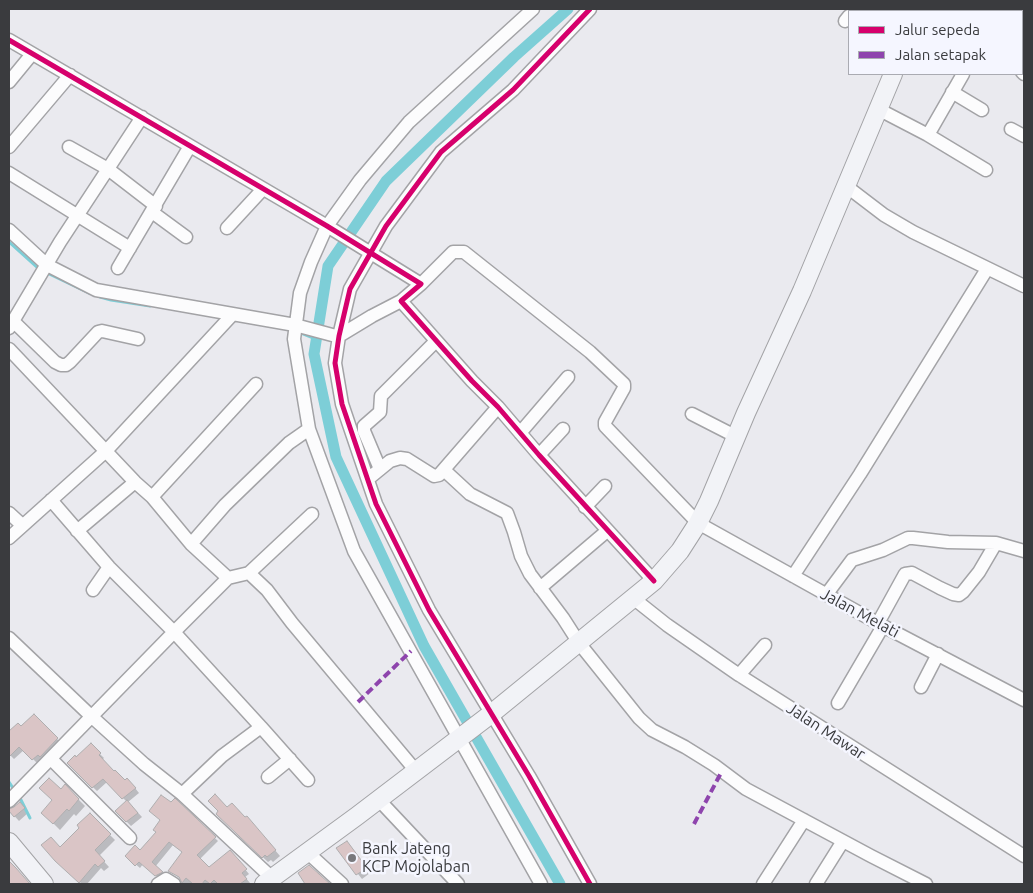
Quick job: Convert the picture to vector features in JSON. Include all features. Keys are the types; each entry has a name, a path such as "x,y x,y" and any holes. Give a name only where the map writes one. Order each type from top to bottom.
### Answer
{"main road":[{"path":"268,881 379,800 489,715 654,581 680,552 698,523 802,291 893,75"},
{"path":"9,842 44,884"}],"street":[{"path":"533,9 409,122 360,180 329,227 311,262 300,293 294,339 309,429 354,551 463,735 541,884"},
{"path":"590,9 512,90 441,152 368,250 350,289 337,336 335,363 342,404 376,504 429,610 489,715 529,776 590,884"},
{"path":"9,40 368,250 421,284 401,301 337,336 297,326 233,314 104,293 44,270 9,230"},
{"path":"9,82 32,54"},
{"path":"9,147 70,75"},
{"path":"928,135 962,75"},
{"path":"952,92 982,110"},
{"path":"878,109 928,135 986,170"},
{"path":"138,339 102,331 98,332 70,362 66,365 61,365 11,325 142,117"},
{"path":"1011,129 1024,136"},
{"path":"118,268 190,146"},
{"path":"68,147 108,169 186,236"},
{"path":"9,173 130,248"},
{"path":"846,186 884,215 912,232 1024,286"},
{"path":"227,228 262,189"},
{"name":"Jalan Melati","path":"421,284 453,252 464,252 590,352 624,384 625,387 605,422 605,426 698,523 826,595 1024,700"},
{"path":"793,576 860,474 987,269"},
{"path":"401,301 498,407 585,507 654,581"},
{"path":"9,538 106,451 233,314"},
{"path":"380,469 364,431 364,426 380,412 381,396 436,341"},
{"path":"9,349 152,497 191,544 228,578"},
{"path":"520,433 568,377"},
{"path":"152,497 256,384"},
{"path":"368,479 390,461 400,458 407,459 434,476 439,475 498,407"},
{"path":"692,414 737,436"},
{"path":"191,544 225,505 289,443 309,429"},
{"path":"539,455 563,429"},
{"path":"444,470 470,494 507,513 521,556 540,588 564,618 579,643 652,730 714,765 746,789 926,884"},
{"path":"77,531 136,482"},
{"path":"585,507 605,486"},
{"path":"51,500 109,566 174,632 308,780"},
{"path":"9,513 22,525"},
{"path":"16,795 91,716 228,578 249,572 312,514"},
{"path":"540,588 607,531"},
{"path":"826,595 852,560 882,550 908,538 948,542 996,543 1024,552"},
{"path":"838,703 881,624 905,574 912,573 940,588 959,595 978,572 996,543"},
{"path":"93,590 109,566"},
{"path":"249,572 267,590 292,624 416,771"},
{"name":"Jalan Mawar","path":"633,598 667,625 739,675 1024,856"},
{"path":"9,638 144,764 182,794 268,881"},
{"path":"739,675 765,644"},
{"path":"921,687 938,654"},
{"path":"182,794 222,756 261,727"},
{"path":"51,759 130,838"},
{"path":"268,777 290,759"},
{"path":"379,800 458,884"},
{"path":"763,884 804,820"},
{"path":"816,884 842,841"},
{"path":"307,852 342,884"},
{"path":"158,884 166,879 174,884"}],"building":[{"path":"34,714 58,738 40,757 38,755 32,760 19,747 9,757 9,731 18,723 21,726"},
{"path":"91,743 114,771 125,780 127,778 136,788 122,799 103,779 92,788 67,763"},
{"path":"49,778 61,789 65,784 79,799 69,811 67,809 53,824 41,813 52,800 39,788"},
{"path":"215,794 227,807 232,803 245,817 247,816 276,850 267,857 265,855 262,858 216,814 218,811 208,801"},
{"path":"161,795 171,802 175,798 216,837 197,855 209,867 230,850 247,869 242,873 247,879 240,884 218,884 214,880 210,884 205,880 202,884 193,884 186,878 182,883 179,877 168,871 182,852 169,842 152,862 163,872 155,876 139,862 135,866 125,856 135,845 140,850 156,832 153,830 160,820 149,811"},
{"path":"127,800 138,813 126,822 115,811"},
{"path":"20,802 25,808 14,817 9,809"},
{"path":"90,813 111,834 95,850 105,861 98,867 95,864 79,883 41,845 51,837 60,847 79,828 77,825"},
{"name":"Bank Jateng KCP Mojolaban","path":"347,841 367,868 356,875 336,848"},
{"path":"9,861 16,868 30,884 9,884"},
{"path":"309,865 330,884 305,884 298,873"}],"waterway":[{"path":"560,884 424,646 336,457 314,354 328,266 386,181 514,57 568,9"},
{"path":"9,242 40,270"},
{"path":"45,272 89,293"},
{"path":"100,297 150,306"},
{"path":"301,333 316,339"},
{"path":"9,782 15,791"},
{"path":"19,796 30,818"}],"marked path":[{"path":"358,702 411,651"},
{"path":"694,824 722,771"}],"cycle path":[{"path":"590,9 513,90 441,152 386,226 350,289 335,363 342,404 376,504 429,610 529,776 590,884"},
{"path":"9,40 327,226 421,284 401,301 654,581"}],"place":[{"name":"Bank Jateng KCP Mojolaban","path":"352,858"}]}
